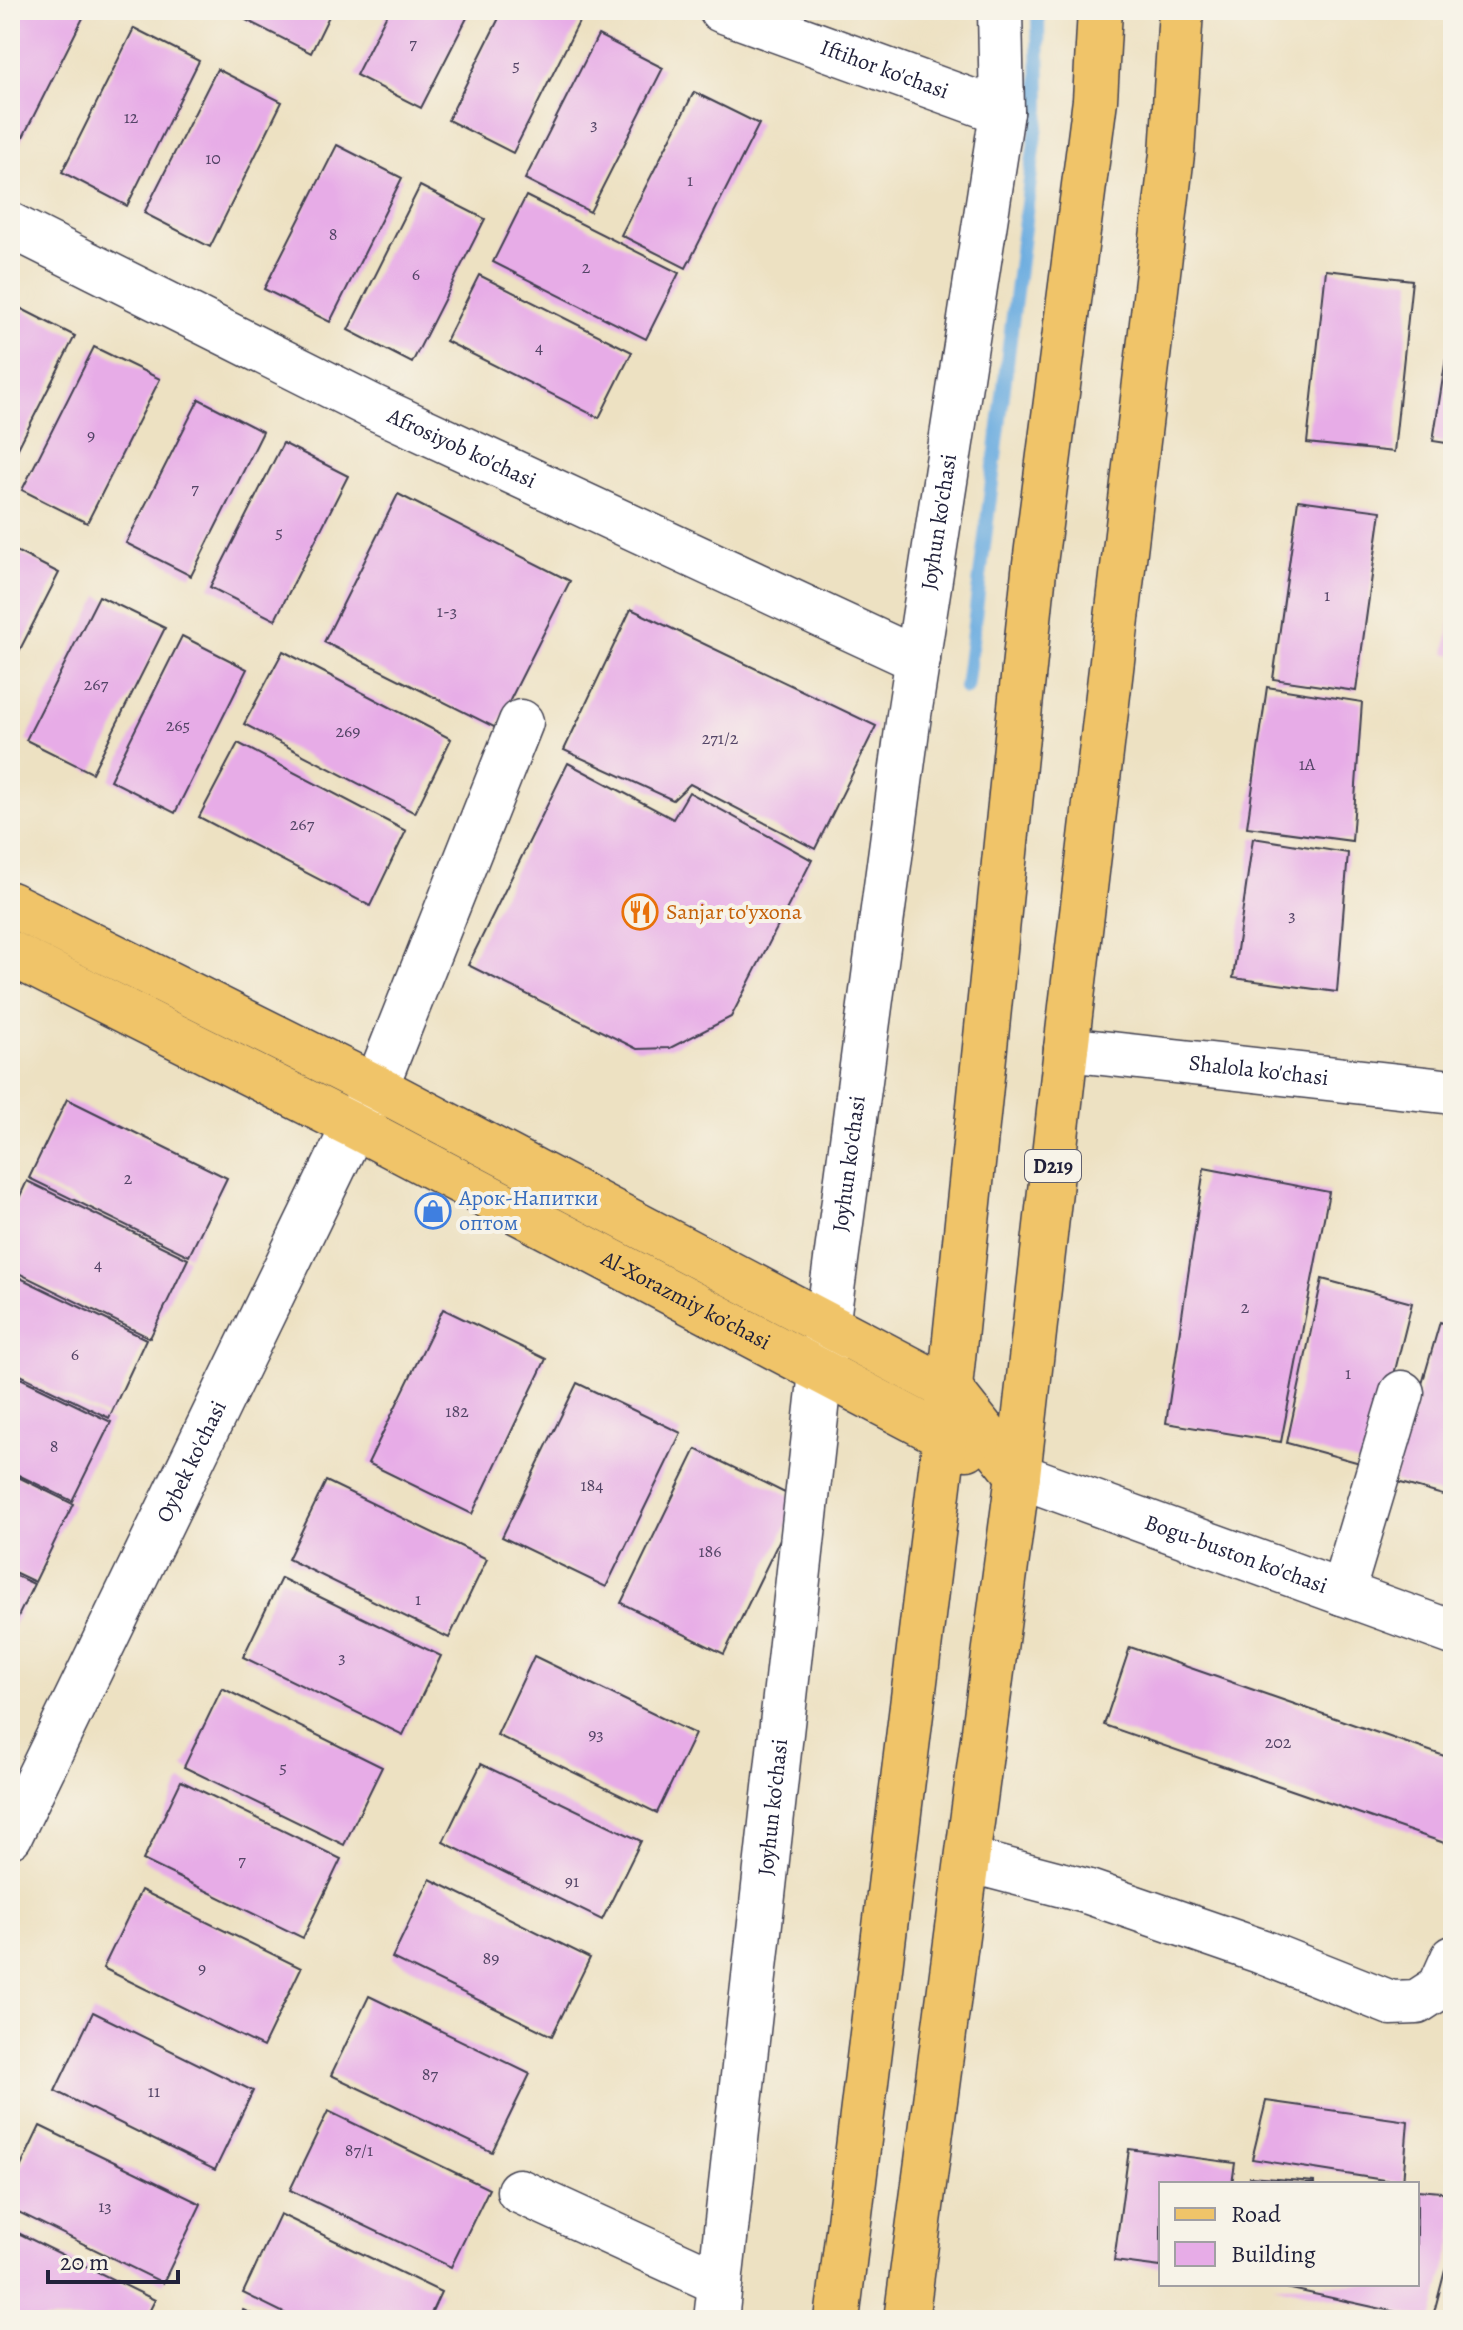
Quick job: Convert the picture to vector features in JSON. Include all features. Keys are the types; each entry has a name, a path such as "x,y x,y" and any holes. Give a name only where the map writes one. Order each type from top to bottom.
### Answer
{"main road":[{"path":"837,2320 951,1390 1034,571 1095,100 1100,10"},
{"name":"D219","path":"906,2320 1018,1475 1172,154 1181,10"},
{"name":"Al-Xorazmiy ko’chasi","path":"10,904 376,1087 951,1390"},
{"name":"Al-Xorazmiy ko’chasi","path":"10,953 354,1126 1018,1475"},
{"path":"951,1390 1018,1475"}],"street":[{"name":"Iftihor ko'chasi","path":"721,10 1002,112"},
{"name":"Joyhun ko'chasi","path":"718,2302 821,1372 918,660 1002,112 1000,10"},
{"name":"Afrosiyob ko'chasi","path":"10,225 373,407 918,660"},
{"name":"Oybek ko'chasi","path":"10,1836 354,1126 376,1087 521,722"},
{"name":"Shalola ko'chasi","path":"1066,1049 1453,1092"},
{"path":"1342,1593 1402,1393"},
{"name":"Bogu-buston ko'chasi","path":"1018,1475 1453,1633"},
{"path":"968,1860 1086,1891 1260,1951 1391,2003 1417,2002 1440,1987 1453,1958"},
{"path":"519,2191 718,2302"}],"building":[{"path":"10,10 87,10 18,147 10,143"},
{"path":"250,10 332,10 311,53 246,20"},
{"path":"389,10 471,10 421,108 356,75"},
{"path":"503,10 585,10 513,153 448,120"},
{"path":"134,28 199,61 127,206 62,172"},
{"path":"598,35 663,68 590,212 525,179"},
{"path":"217,69 282,102 210,247 144,213"},
{"path":"694,92 759,124 686,268 621,235"},
{"path":"337,145 402,178 330,322 264,289"},
{"path":"420,186 485,219 412,363 348,330"},
{"path":"526,196 679,273 646,339 493,262"},
{"path":"1326,270 1412,280 1394,452 1307,443"},
{"path":"479,275 632,352 599,418 446,341"},
{"path":"10,303 75,336 10,464"},
{"path":"1449,339 1453,339 1453,444 1433,441"},
{"path":"94,347 160,379 87,523 22,490"},
{"path":"199,399 263,432 191,576 126,543"},
{"path":"283,443 348,476 275,620 210,587"},
{"path":"398,494 570,581 496,728 324,642"},
{"path":"1298,500 1381,511 1356,691 1273,679"},
{"path":"10,548 59,573 10,669"},
{"path":"99,596 165,628 92,773 26,740"},
{"path":"631,609 876,726 815,849 690,784 673,800 564,750"},
{"path":"1453,615 1453,655 1445,653"},
{"path":"182,636 247,669 175,813 110,780"},
{"path":"283,651 451,739 415,813 244,724"},
{"path":"1267,687 1362,702 1352,841 1247,827"},
{"path":"238,743 406,831 370,906 199,817"},
{"name":"Sanjar to'yxona","path":"568,763 673,819 689,792 812,860 731,1017 670,1048 637,1049 468,965"},
{"path":"1253,838 1348,853 1337,992 1233,978"},
{"path":"67,1099 227,1178 189,1256 29,1178"},
{"path":"1204,1168 1329,1192 1281,1442 1166,1423"},
{"path":"27,1181 188,1259 150,1338 10,1269 10,1217"},
{"path":"10,1273 146,1339 109,1418 10,1370"},
{"path":"1322,1279 1412,1303 1371,1466 1287,1443"},
{"path":"443,1309 546,1359 472,1514 368,1463"},
{"path":"1440,1322 1453,1326 1453,1498 1394,1481"},
{"path":"10,1373 111,1422 72,1501 10,1471"},
{"path":"577,1383 681,1433 606,1587 502,1537"},
{"path":"696,1449 799,1500 724,1654 621,1603"},
{"path":"10,1473 73,1504 35,1582 10,1570"},
{"path":"326,1481 487,1559 449,1638 288,1559"},
{"path":"10,1573 34,1584 10,1633"},
{"path":"281,1578 441,1656 403,1735 243,1657"},
{"path":"1130,1647 1453,1759 1453,1846 1104,1725"},
{"path":"534,1656 695,1734 657,1813 497,1735"},
{"path":"222,1688 382,1767 344,1845 184,1767"},
{"path":"481,1764 641,1841 602,1920 443,1842"},
{"path":"181,1781 341,1859 303,1938 143,1860"},
{"path":"430,1879 590,1958 552,2036 392,1958"},
{"path":"141,1890 301,1968 263,2047 103,1968"},
{"path":"369,1996 530,2074 492,2152 331,2075"},
{"path":"93,2012 253,2091 215,2170 55,2091"},
{"path":"1266,2101 1408,2121 1403,2182 1252,2159"},
{"path":"328,2111 489,2189 451,2267 290,2190"},
{"path":"40,2126 201,2204 163,2283 10,2208 10,2189"},
{"path":"1129,2149 1235,2163 1232,2182 1159,2182 1159,2267 1114,2261"},
{"path":"1250,2177 1314,2182 1249,2182"},
{"path":"1419,2190 1453,2193 1453,2240 1432,2320 1278,2286 1419,2286"},
{"path":"280,2214 441,2292 428,2320 298,2320 243,2293"},
{"path":"10,2229 155,2300 145,2320 10,2320"},
{"path":"243,2310 264,2320 238,2320"}],"waterway":[{"path":"966,688 1039,109 1038,10"}],"place":[{"name":"Sanjar to'yxona","path":"640,912"},
{"name":"Арок-Напитки оптом","path":"433,1211"}]}
